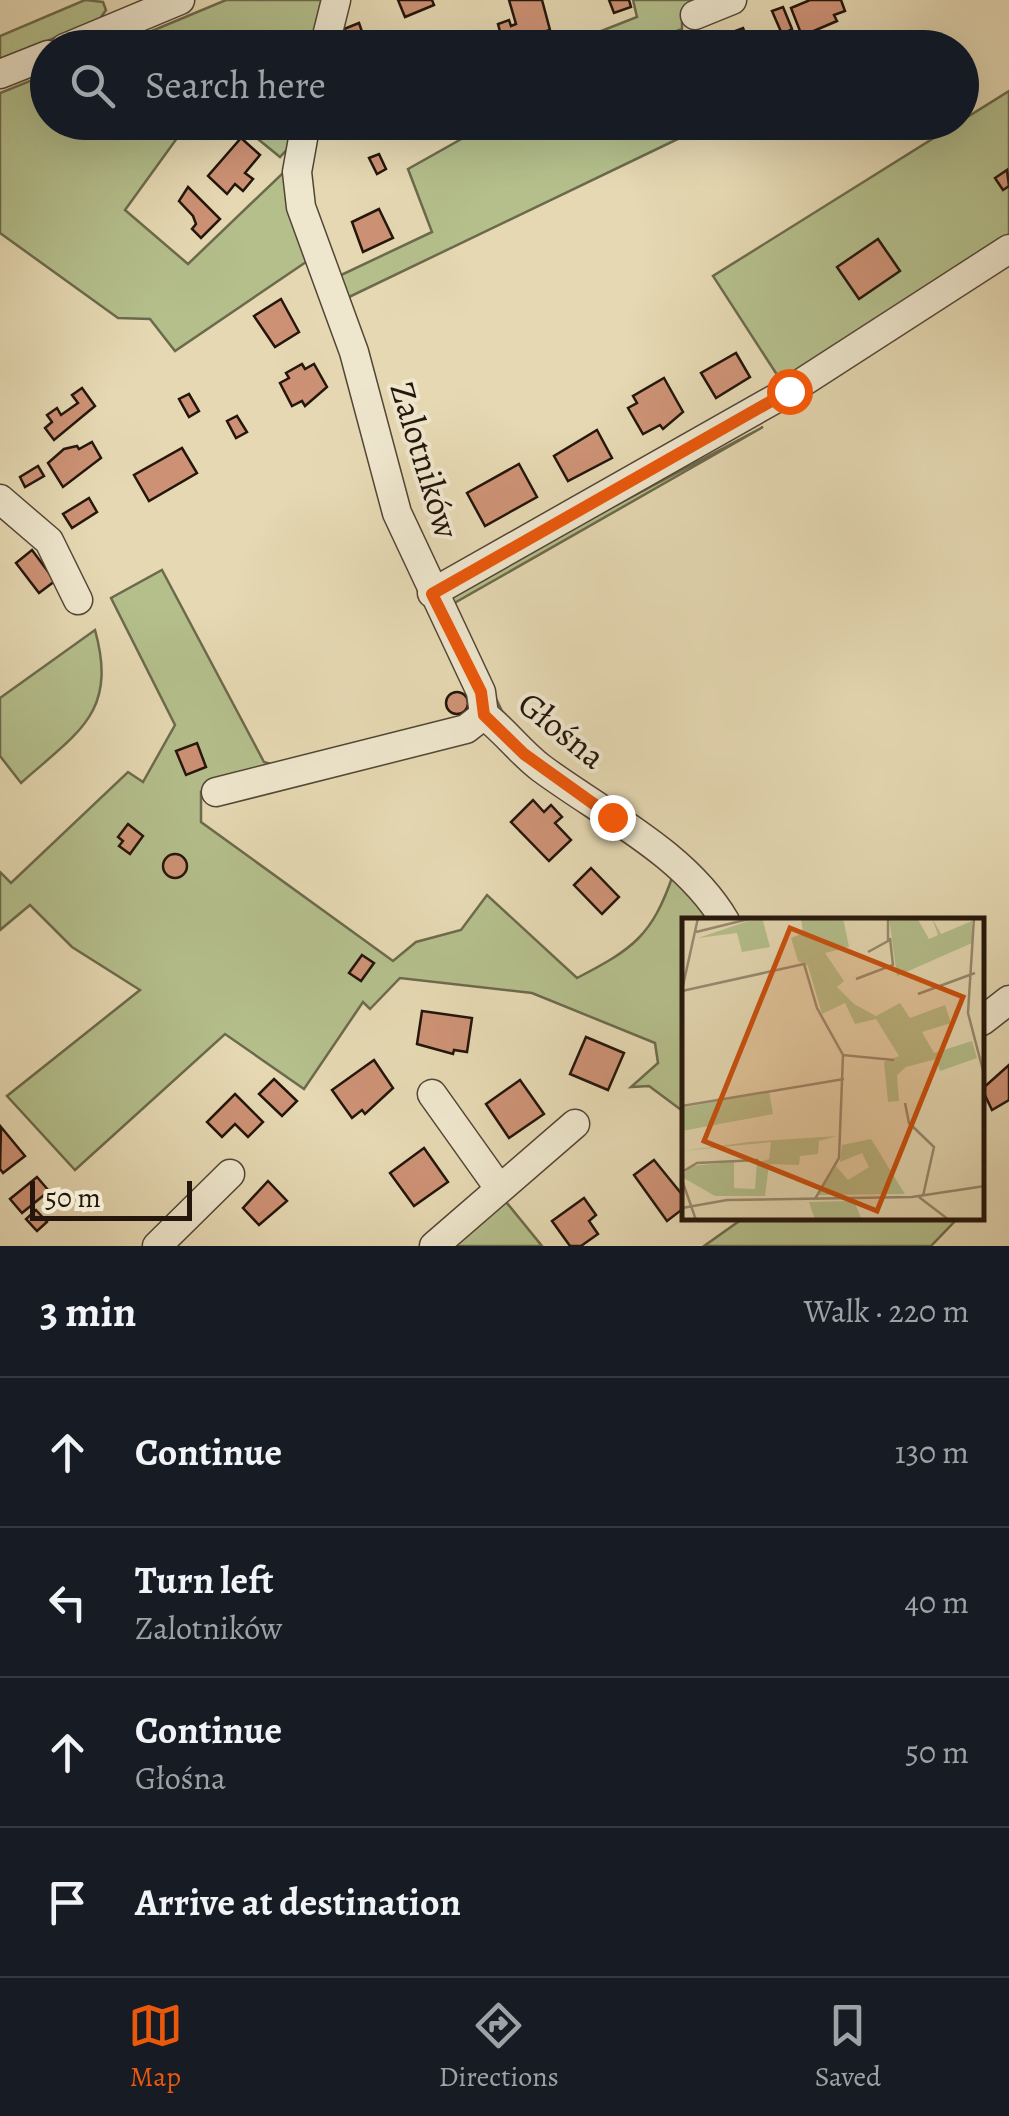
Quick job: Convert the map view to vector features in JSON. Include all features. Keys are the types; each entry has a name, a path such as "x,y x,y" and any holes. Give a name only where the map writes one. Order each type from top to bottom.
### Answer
{"street":[{"path":"108,30 180,0"},
{"path":"328,30 336,0"},
{"path":"696,15 732,0"},
{"path":"0,74 30,62"},
{"name":"Zalotników","path":"303,140 297,172 302,207 354,352 397,514 481,692 484,715"},
{"path":"432,594 773,400 1009,249"},
{"path":"0,499 49,541 78,600"},
{"path":"216,792 466,729 484,715"},
{"name":"Głośna","path":"484,715 542,768 680,868 711,897 723,918"},
{"path":"984,1019 1009,1000"},
{"path":"432,1094 499,1188"},
{"path":"434,1246 575,1124"},
{"path":"158,1246 230,1174"}],"green space":[{"path":"85,0 103,2 106,10 99,20 74,30 30,30 30,48 0,60 0,36"},
{"path":"226,0 328,0 320,30 154,30"},
{"path":"633,0 694,0 682,10 679,30 604,30 637,17"},
{"path":"30,81 30,140 176,140 125,210 188,264 284,172 309,260 175,351 150,319 118,318 0,233 0,93"},
{"path":"1009,91 1009,237 783,384 713,276 931,140 979,140 979,110"},
{"path":"259,140 294,140 280,157"},
{"path":"460,140 676,140 349,297 424,559 339,276 432,232 408,169"},
{"path":"763,427 451,605 502,711 563,773 556,769 520,741 495,708 461,644 449,606 449,594"},
{"path":"162,570 264,762 281,767 349,753 201,792 201,822 393,961 416,942 461,930 487,895 577,978 613,958 638,938 657,913 673,875 711,918 682,918 682,1111 649,1086 631,1087 658,1063 655,1043 532,993 400,978 370,1009 363,1002 304,1089 225,1034 75,1170 7,1096 140,990 72,947 30,905 0,930 0,872 11,883 128,772 143,782 175,725 111,598"},
{"path":"95,630 101,658 97,701 76,734 21,783 0,756 0,698"},
{"path":"502,1197 542,1246 447,1246"},
{"path":"739,1221 955,1221 931,1246 704,1246"}],"building":[{"path":"398,0 432,0 434,5 405,17"},
{"path":"509,0 542,0 550,30 500,30 498,24 509,20 511,26 516,24"},
{"path":"609,0 629,0 631,7 614,13"},
{"path":"810,0 841,0 845,11 834,15 837,21 816,30 800,30 791,8"},
{"path":"783,7 792,29 780,30 772,11"},
{"path":"359,23 361,30 342,30"},
{"path":"239,140 260,155 245,173 253,179 243,191 235,184 227,194 208,176"},
{"path":"379,154 386,169 377,174 369,158"},
{"path":"1007,170 1009,186 1003,190 995,178"},
{"path":"188,187 220,219 201,238 192,229 196,224 193,216 179,201"},
{"path":"379,209 393,238 363,252 352,222"},
{"path":"878,239 900,271 859,299 837,267"},
{"path":"281,299 299,332 275,347 254,316"},
{"path":"736,353 750,377 716,398 701,373"},
{"path":"302,364 305,369 314,364 327,387 305,406 302,401 292,406 280,383 289,378 286,373"},
{"path":"664,378 683,412 663,429 660,425 643,434 628,408 637,403 633,396"},
{"path":"82,388 95,406 54,440 45,428 52,422 47,415 57,408 61,415 78,403 72,395"},
{"path":"189,394 199,411 189,417 179,399"},
{"path":"237,416 247,432 236,438 227,421"},
{"path":"597,430 612,458 568,481 554,456"},
{"path":"92,442 101,458 63,487 48,463 64,449 79,449"},
{"path":"182,448 197,473 149,501 134,475"},
{"path":"519,464 537,497 485,526 467,493"},
{"path":"38,466 44,476 25,487 20,477"},
{"path":"89,498 97,512 72,528 63,514"},
{"path":"32,550 55,581 39,593 16,563"},
{"path":"457,692 465,695 465,711 457,714 449,711 446,703 449,695"},
{"path":"197,743 206,767 186,775 176,751"},
{"path":"533,800 544,812 551,805 562,817 555,823 571,840 549,861 511,822"},
{"path":"128,824 143,836 130,854 119,846 123,841 118,837"},
{"path":"175,854 184,857 184,875 175,878 166,875 163,866 166,857"},
{"path":"591,868 619,897 602,914 574,885"},
{"path":"362,955 374,963 361,981 349,973"},
{"path":"422,1011 472,1018 467,1052 454,1050 453,1054 417,1044"},
{"path":"586,1037 624,1053 608,1090 570,1074"},
{"path":"374,1060 393,1088 365,1114 362,1110 352,1118 332,1090"},
{"path":"1009,1065 1009,1100 992,1110 984,1087"},
{"path":"274,1079 297,1101 282,1116 259,1094"},
{"path":"520,1080 544,1114 509,1138 486,1104"},
{"path":"235,1094 263,1122 248,1137 235,1124 222,1137 207,1122"},
{"path":"1,1127 25,1156 3,1173 0,1169"},
{"path":"424,1148 448,1182 414,1206 390,1173"},
{"path":"654,1160 682,1195 682,1210 667,1221 634,1175"},
{"path":"37,1177 49,1191 22,1213 10,1199"},
{"path":"268,1181 287,1201 259,1225 243,1208"},
{"path":"584,1198 596,1215 589,1221 598,1234 581,1246 570,1246 552,1221"},
{"path":"36,1210 47,1222 37,1231 26,1219"}],"route":[{"path":"612,817 524,754 484,715 481,692 432,594 789,391"}]}
